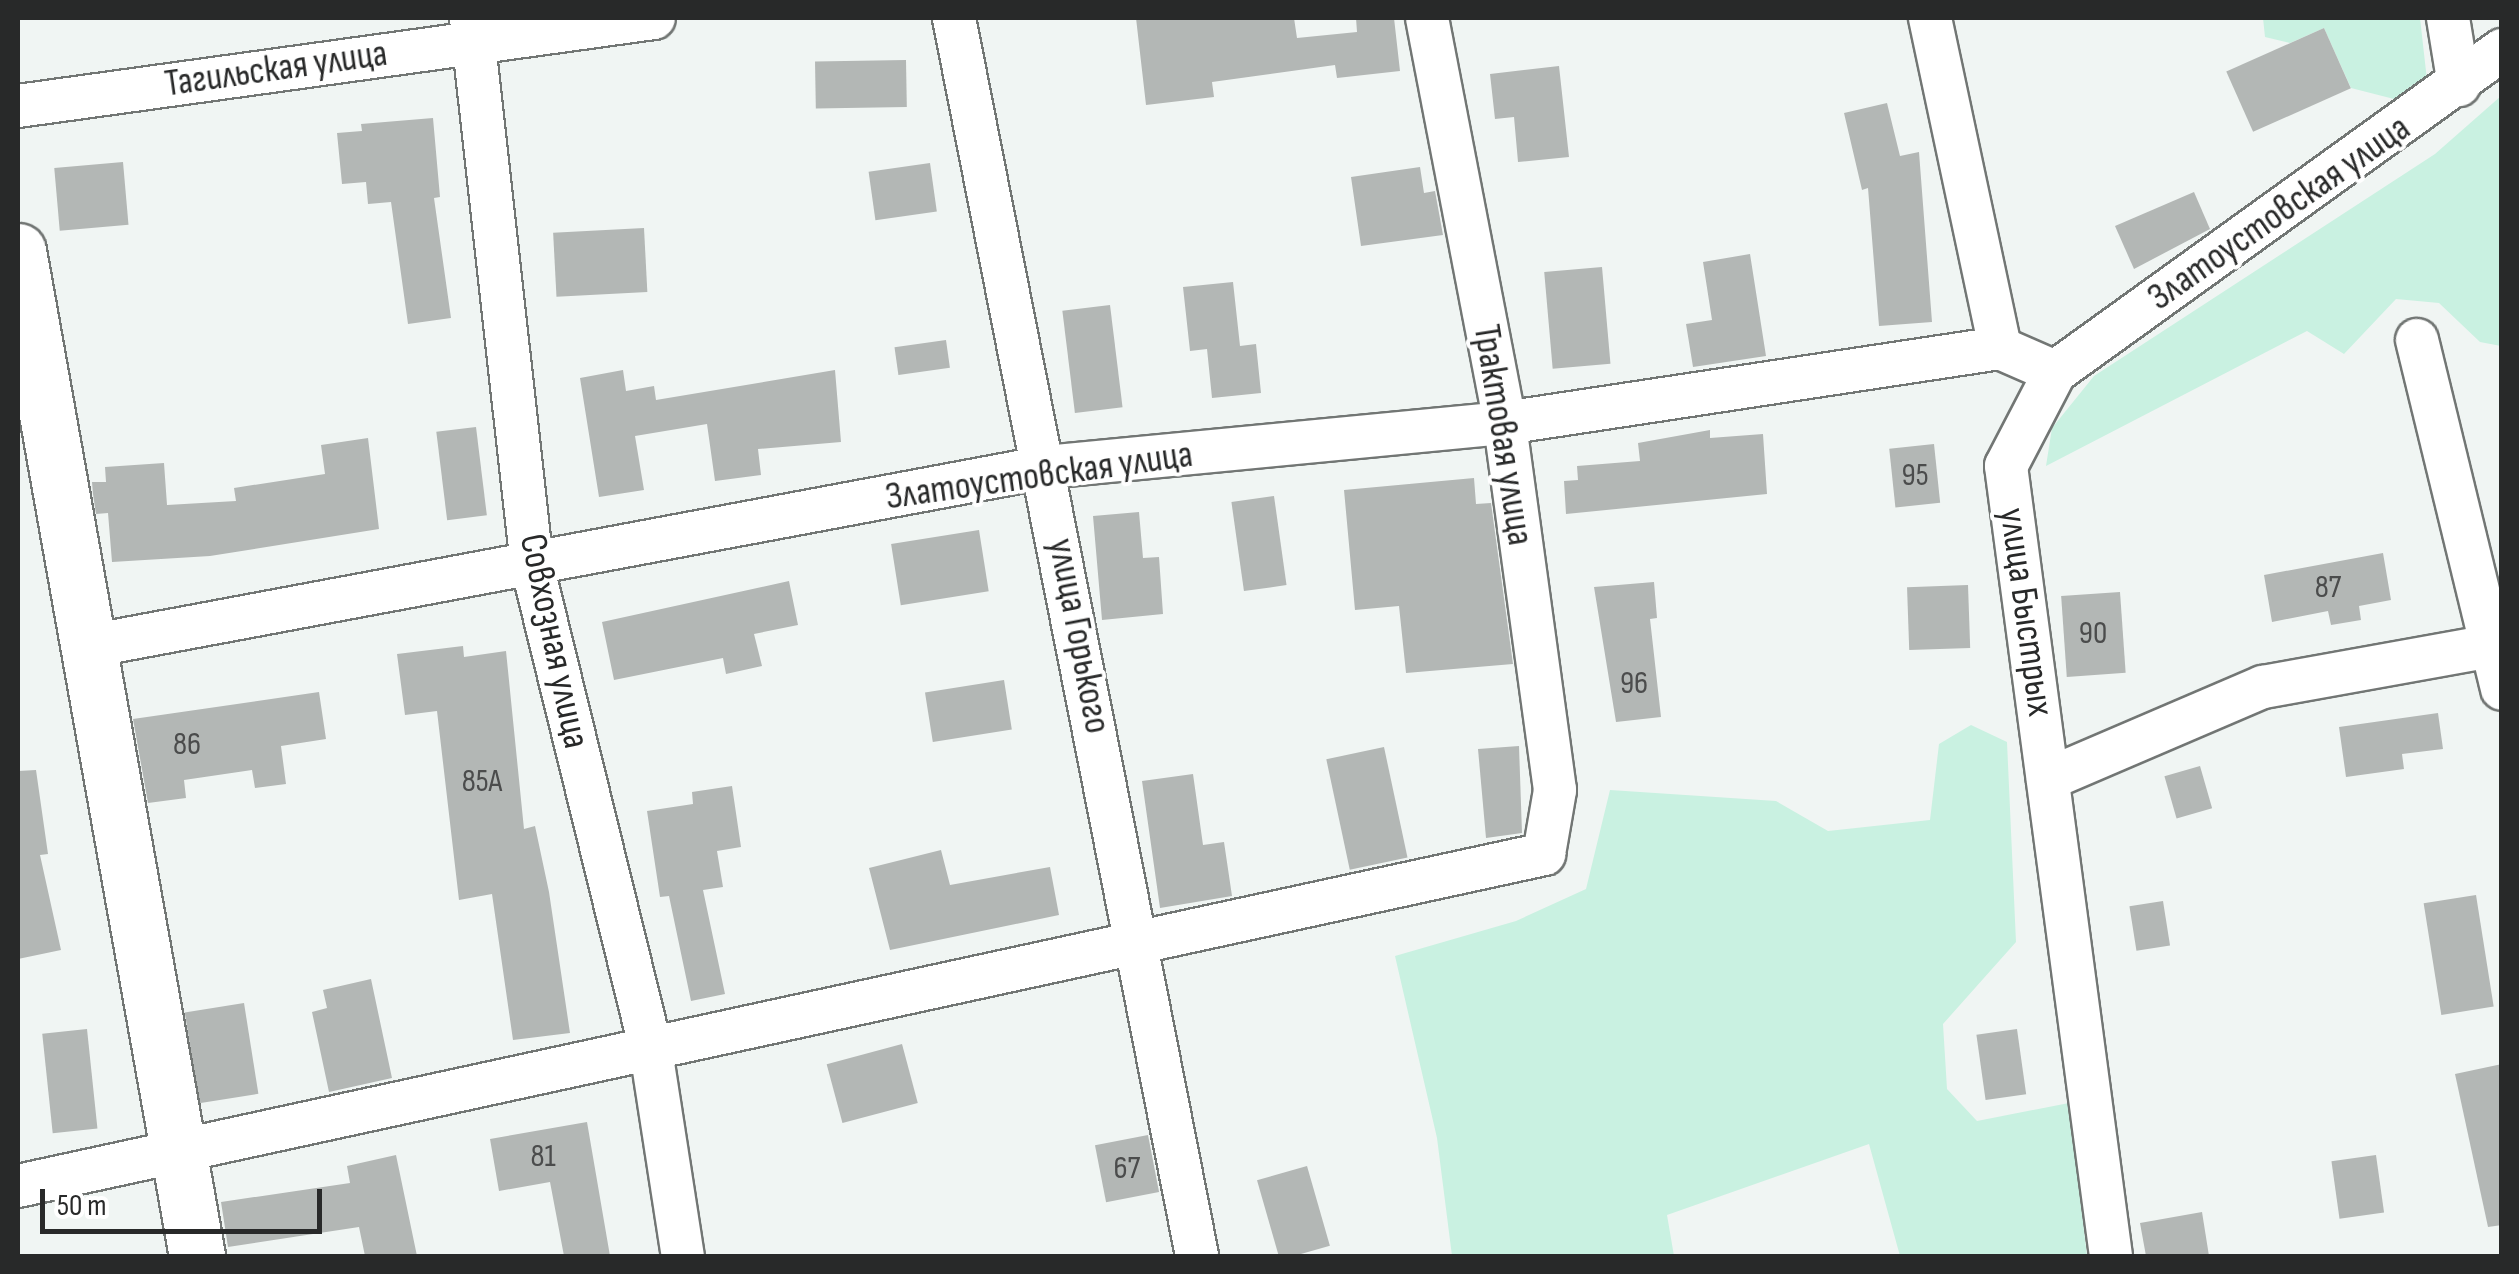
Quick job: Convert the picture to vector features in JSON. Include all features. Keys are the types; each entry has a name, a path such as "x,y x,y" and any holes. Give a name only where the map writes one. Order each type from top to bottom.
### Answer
{"street":[{"name":"Тагильская улица","path":"18,106 472,29 654,18"},
{"name":"улица Горького","path":"954,18 1140,942 1198,1256"},
{"name":"Трактовая улица","path":"1140,942 1544,854 1555,790 1505,423 1427,18"},
{"path":"1930,18 2000,348 2055,372"},
{"path":"2448,18 2460,85"},
{"name":"Совхозная улица","path":"472,29 532,564 650,1044 684,1256"},
{"name":"Златоустовская улица","path":"2055,372 2460,85 2502,50"},
{"path":"18,251 84,647 197,1256"},
{"path":"2417,340 2498,645 2502,689"},
{"name":"Златоустовская улица","path":"84,647 1046,466 1505,423 2000,348"},
{"name":"улица Быстрых","path":"2055,372 2006,466 2111,1256"},
{"path":"2048,779 2263,688 2498,645"},
{"path":"18,1186 650,1044 1140,942"}],"green space":[{"path":"2263,18 2420,18 2428,89 2394,99 2351,88 2324,28 2290,43 2265,37"},
{"path":"2501,96 2501,346 2480,342 2439,303 2396,299 2344,354 2307,331 2046,466 2052,428 2094,376 2435,154"},
{"path":"1971,725 2007,742 2016,942 1943,1024 1947,1089 1977,1121 2069,1103 2087,1256 1900,1256 1869,1144 1667,1215 1674,1256 1452,1256 1437,1138 1395,956 1516,921 1586,889 1610,790 1776,801 1828,831 1930,820 1939,744"}],"building":[{"path":"1136,18 1294,18 1297,38 1357,32 1356,18 1394,18 1400,71 1337,78 1335,65 1212,82 1214,97 1146,105"},
{"path":"2324,28 2351,88 2253,132 2226,72"},
{"path":"906,60 907,107 816,109 815,62"},
{"path":"1559,66 1569,157 1518,162 1514,117 1495,119 1490,74"},
{"path":"1887,103 1900,156 1919,152 1932,322 1879,326 1868,188 1862,190 1844,113"},
{"path":"433,118 440,197 434,198 451,318 408,324 391,202 368,204 366,182 342,184 337,133 362,131 361,124"},
{"path":"123,162 128,225 60,231 54,168"},
{"path":"930,163 937,212 875,220 869,172"},
{"path":"1420,167 1424,193 1435,191 1443,235 1361,246 1351,177"},
{"path":"2194,192 2210,229 2134,269 2115,226"},
{"path":"644,228 647,292 556,297 553,233"},
{"path":"1750,254 1766,356 1693,367 1686,324 1712,320 1703,262"},
{"path":"1602,267 1610,364 1553,369 1544,272"},
{"path":"1233,282 1240,346 1256,344 1261,393 1212,398 1207,349 1190,351 1183,287"},
{"path":"1110,305 1123,407 1075,413 1062,311"},
{"path":"946,340 950,368 898,375 895,347"},
{"path":"623,370 626,391 654,386 656,400 835,370 841,442 758,449 761,475 715,481 707,424 635,436 644,490 599,497 580,378"},
{"path":"476,427 487,515 447,520 436,432"},
{"path":"1710,430 1710,438 1763,434 1767,494 1566,514 1564,481 1578,480 1577,466 1640,461 1638,443"},
{"path":"368,438 379,529 210,556 112,562 108,513 96,514 92,482 106,482 105,467 164,463 167,505 236,501 234,488 325,474 321,445"},
{"path":"1934,444 1940,503 1895,507 1889,449"},
{"path":"1474,478 1476,504 1491,503 1513,664 1406,673 1399,606 1355,610 1344,490"},
{"path":"1274,496 1287,585 1244,591 1231,502"},
{"path":"1139,512 1143,558 1159,557 1163,614 1102,620 1093,516"},
{"path":"979,530 989,591 901,605 891,544"},
{"path":"2383,553 2391,600 2359,606 2361,620 2331,625 2328,611 2272,622 2264,575"},
{"path":"789,581 798,625 754,634 762,666 726,674 723,658 614,680 602,622"},
{"path":"1654,582 1657,618 1650,619 1661,717 1616,722 1594,587"},
{"path":"1968,585 1970,648 1909,650 1907,587"},
{"path":"2120,592 2126,673 2067,677 2061,596"},
{"path":"463,646 464,657 506,651 524,829 535,826 570,1033 513,1040 492,894 459,900 437,711 405,715 397,654"},
{"path":"1004,680 1012,729 933,742 925,693"},
{"path":"319,692 326,739 281,746 286,784 255,788 252,770 184,780 186,798 148,803 133,719"},
{"path":"2438,713 2443,749 2402,754 2404,769 2346,777 2339,727"},
{"path":"1519,746 1522,833 1486,838 1478,749"},
{"path":"1384,747 1407,858 1350,870 1326,759"},
{"path":"2200,766 2212,808 2177,818 2164,776"},
{"path":"36,770 48,854 40,855 61,950 18,959 18,771"},
{"path":"1193,774 1203,845 1224,842 1232,896 1160,908 1142,781"},
{"path":"732,786 741,847 717,851 723,887 703,890 725,994 691,1001 669,896 660,897 647,811 693,804 692,792"},
{"path":"941,850 950,885 1050,867 1059,915 890,950 869,868"},
{"path":"2476,895 2494,1007 2441,1015 2424,903"},
{"path":"2163,901 2170,945 2136,951 2129,906"},
{"path":"371,979 392,1078 329,1092 312,1012 327,1008 323,990"},
{"path":"244,1003 258,1094 199,1103 185,1012"},
{"path":"87,1029 97,1128 53,1133 42,1034"},
{"path":"2017,1029 2026,1094 1986,1100 1976,1035"},
{"path":"902,1044 918,1103 842,1123 827,1064"},
{"path":"2502,1064 2502,1225 2488,1227 2455,1074"},
{"path":"587,1122 610,1256 564,1256 550,1182 499,1191 490,1139"},
{"path":"1148,1135 1159,1192 1106,1202 1095,1145"},
{"path":"396,1155 417,1256 365,1256 359,1227 228,1247 221,1202 350,1183 347,1166"},
{"path":"2376,1155 2384,1212 2340,1219 2331,1161"},
{"path":"1307,1166 1330,1246 1294,1256 1279,1256 1257,1180"},
{"path":"2202,1212 2209,1256 2146,1256 2140,1223"}]}
